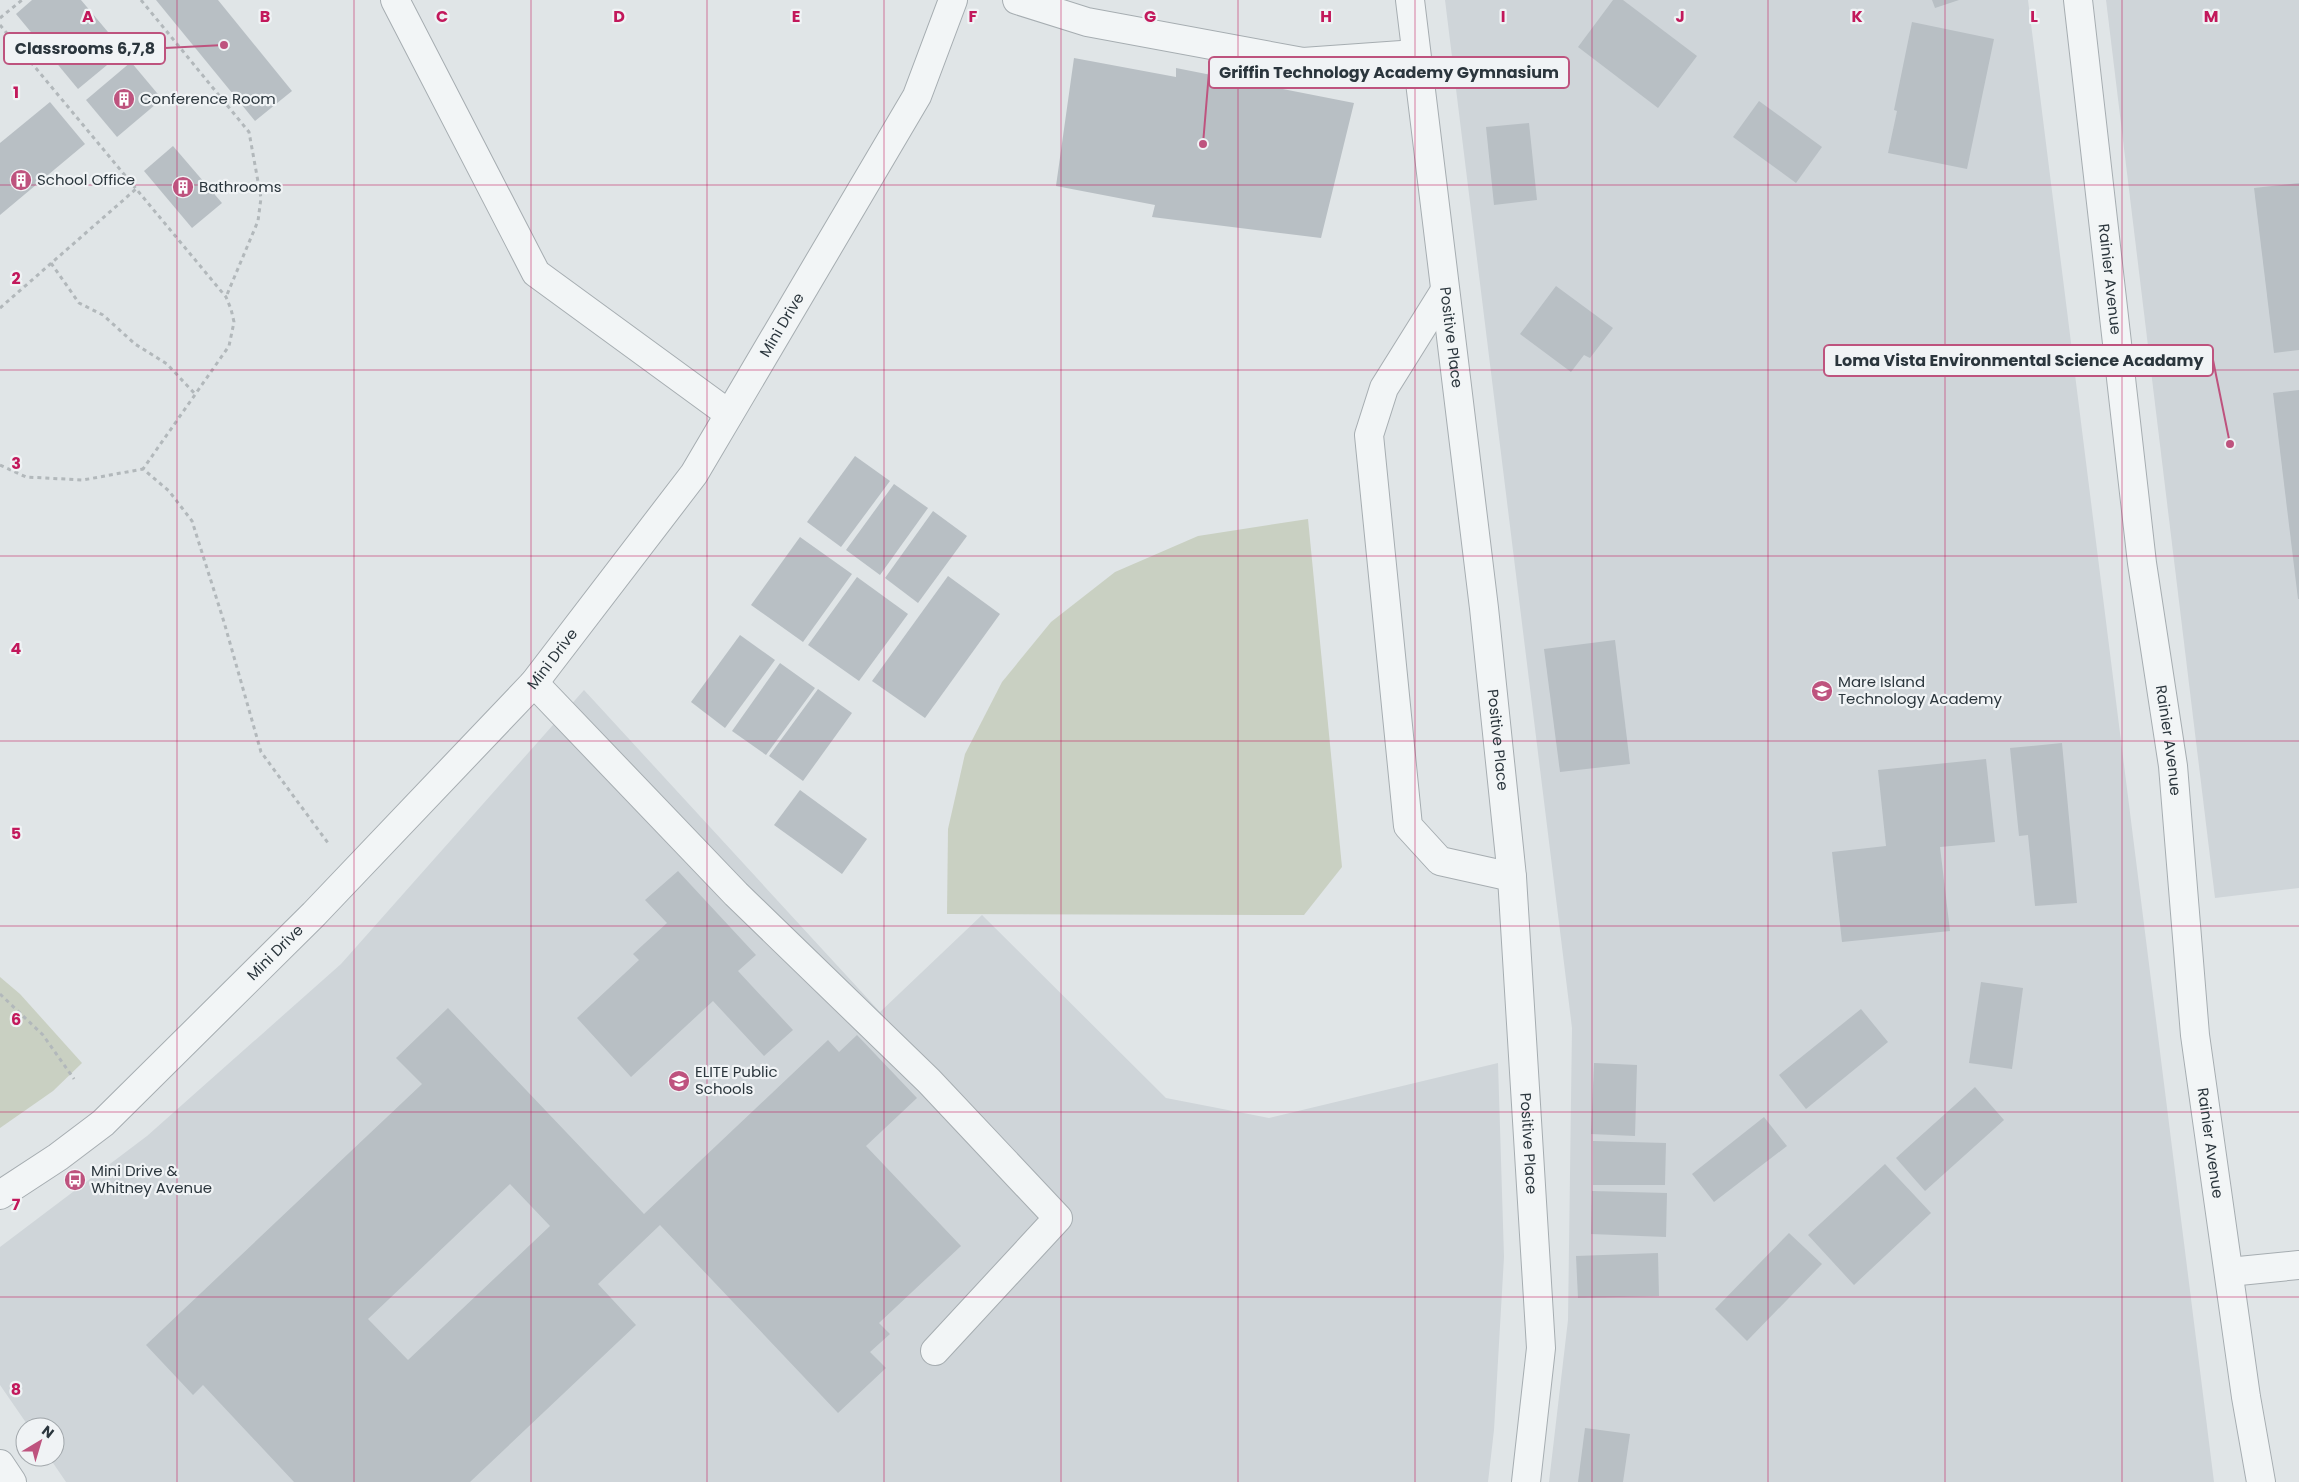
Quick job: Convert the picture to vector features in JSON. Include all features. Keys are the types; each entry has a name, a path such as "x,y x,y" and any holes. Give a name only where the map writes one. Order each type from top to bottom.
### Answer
{"street":[{"path":"395,0 536,272 729,414"},
{"name":"Mini Drive","path":"0,1195 58,1157 103,1123 314,914 534,683 694,474 917,96 953,0"},
{"path":"1017,0 1087,22 1303,62 1416,54"},
{"name":"Positive Place","path":"1410,0 1444,292 1484,608 1512,877 1541,1348 1526,1482"},
{"name":"Rainier Avenue","path":"2078,0 2142,563 2173,766 2195,1035 2246,1397 2261,1482"},
{"path":"1444,292 1384,388 1369,435 1408,826 1440,861 1512,877"},
{"path":"534,683 736,894 929,1081 1058,1218 935,1351"},
{"path":"2228,1272 2299,1265"},
{"path":"0,1464 12,1482"}],"path":[{"path":"0,18 22,0"},
{"path":"141,0 249,132 261,198 258,221 226,298"},
{"path":"0,25 226,298 234,322 229,346 143,469 83,480 26,478 0,465"},
{"path":"0,308 136,189"},
{"path":"51,263 79,303 102,315 135,344 168,364 196,394"},
{"path":"143,469 168,490 192,521 224,622 261,752 328,843"},
{"path":"0,994 44,1034 74,1080"}],"shaded area":[{"name":"Mare Island Technology Academy","path":"1445,0 2028,0 2214,1482 1549,1482 1568,1320 1572,1028"},
{"path":"2106,0 2299,0 2299,888 2215,898"},
{"path":"1308,519 1342,867 1304,915 947,914 948,829 965,754 1002,682 1051,622 1115,572 1198,536"},
{"name":"ELITE Public Schools","path":"584,690 880,1012 982,915 1166,1098 1269,1118 1498,1063 1504,1257 1494,1430 1488,1482 66,1482 56,1467 65,1467 65,1417 22,1417 0,1385 0,1247 147,1136 341,964"},
{"path":"0,977 20,994 82,1063 53,1091 0,1128"}],"building":[{"path":"32,0 81,0 124,51 78,89 16,14"},
{"path":"156,0 218,0 292,91 255,121"},
{"path":"1613,0 1623,0 1697,56 1658,108 1578,47"},
{"path":"1932,0 1959,0 1935,8"},
{"path":"1912,22 1994,39 1967,169 1888,153 1897,111 1894,110"},
{"path":"1074,58 1176,77 1176,68 1354,103 1321,238 1152,217 1155,205 1056,186"},
{"name":"Conference Room","path":"131,62 162,99 117,137 86,100"},
{"path":"1759,101 1822,147 1796,183 1733,137"},
{"name":"School Office","path":"50,102 85,144 0,215 0,143"},
{"path":"1529,123 1537,200 1494,205 1486,127"},
{"name":"Bathrooms","path":"173,146 222,203 192,228 144,171"},
{"path":"2299,183 2299,350 2274,353 2254,188"},
{"path":"1556,286 1613,328 1590,358 1584,355 1571,372 1520,334"},
{"path":"2299,390 2299,599 2298,599 2273,393"},
{"path":"855,456 890,481 841,547 807,522"},
{"path":"894,484 928,508 880,575 846,550"},
{"path":"933,511 967,536 918,603 885,578"},
{"path":"800,537 852,574 803,642 751,605"},
{"path":"948,576 1000,614 925,718 872,681"},
{"path":"857,577 908,614 859,681 808,645"},
{"path":"740,635 775,660 725,728 691,702"},
{"path":"1615,640 1630,764 1560,772 1544,649"},
{"path":"780,663 815,688 766,755 732,731"},
{"path":"818,689 852,713 803,781 769,756"},
{"path":"2062,743 2077,903 2035,906 2028,835 2019,836 2010,748"},
{"path":"1986,759 1995,842 1940,847 1950,931 1842,942 1832,852 1886,846 1878,770"},
{"path":"800,790 867,839 842,874 774,825"},
{"path":"678,871 756,955 738,971 793,1030 764,1056 713,1001 631,1077 577,1018 639,960 633,954 667,923 645,900"},
{"path":"1981,982 2023,988 2012,1069 1969,1063"},
{"path":"448,1008 644,1214 828,1040 839,1052 857,1035 917,1098 866,1146 961,1246 879,1323 890,1334 870,1352 886,1368 838,1413 660,1225 598,1284 636,1325 470,1482 294,1482 203,1385 193,1395 146,1345 422,1084 396,1058","holes":["510,1184 550,1226 408,1360 368,1319"]},
{"path":"1861,1009 1888,1042 1806,1109 1779,1075"},
{"path":"1594,1063 1637,1065 1635,1136 1591,1134"},
{"path":"1975,1087 2004,1120 1925,1191 1896,1158"},
{"path":"1764,1117 1787,1146 1714,1202 1692,1174"},
{"path":"1593,1141 1666,1143 1665,1185 1593,1185"},
{"path":"1885,1164 1931,1213 1854,1285 1808,1235"},
{"path":"1592,1191 1667,1193 1666,1237 1591,1234"},
{"path":"1789,1233 1822,1264 1747,1341 1715,1309"},
{"path":"1658,1253 1659,1296 1578,1298 1576,1256"},
{"path":"1585,1428 1630,1434 1623,1482 1578,1482"}],"place":[{"name":"Classrooms 6,7,8","path":"224,45"},
{"name":"Conference Room","path":"124,99"},
{"name":"Griffin Technology Academy Gymnasium","path":"1203,144"},
{"name":"School Office","path":"21,180"},
{"name":"Bathrooms","path":"183,187"},
{"name":"Loma Vista Environmental Science Acadamy","path":"2230,444"},
{"name":"Mare Island Technology Academy","path":"1822,691"},
{"name":"ELITE Public Schools","path":"679,1081"},
{"name":"Mini Drive & Whitney Avenue","path":"75,1180"}]}
